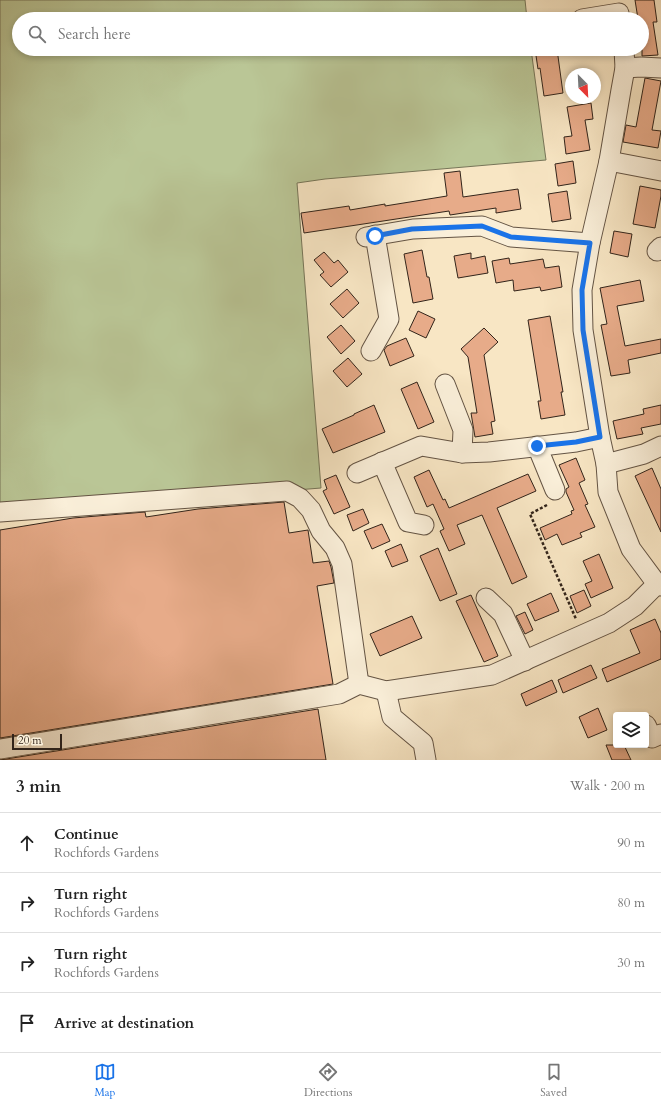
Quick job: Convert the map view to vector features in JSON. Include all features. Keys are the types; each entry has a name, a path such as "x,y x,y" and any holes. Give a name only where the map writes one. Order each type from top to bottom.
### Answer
{"street":[{"path":"0,749 339,694 359,684 386,691 492,675 609,623 635,606 659,585 631,549 608,492 606,464 600,437 583,330 582,290 590,243 609,161 625,68 624,56"},
{"path":"625,68 661,68"},
{"path":"609,161 661,171"},
{"path":"371,351 389,319 370,236 412,229 482,226 511,237 590,243"},
{"path":"445,384 463,430 462,453"},
{"path":"357,473 421,446 462,453 489,452 576,442 600,437"},
{"path":"537,446 555,490"},
{"path":"606,464 644,454 661,446"},
{"path":"382,462 408,522 424,525"},
{"path":"0,512 287,491 300,498 311,510 321,531 335,548 342,564 359,684"},
{"path":"486,598 503,614 525,661"},
{"path":"386,691 392,717 423,743 426,760"},
{"path":"649,732 652,738 661,734"}],"path":[{"path":"555,490 554,502 530,514 583,634"}],"green space":[{"path":"0,0 525,0 526,12 12,12 12,56 532,56 546,160 325,179 297,183 321,488 0,514"}],"building":[{"path":"635,0 654,0 657,22 653,22 658,55 649,56 649,12 637,12"},
{"path":"536,56 558,56 563,93 544,96 540,68 538,69"},
{"path":"645,78 661,81 652,130 661,131 658,148 623,142 626,125 636,127"},
{"path":"591,104 593,119 585,120 590,150 566,154 564,137 572,136 567,107"},
{"path":"573,161 576,183 558,186 555,164"},
{"path":"460,171 463,197 518,189 521,209 496,213 496,208 450,215 449,211 304,233 301,213 349,206 350,210 385,204 385,206 447,196 444,173"},
{"path":"640,186 661,190 655,228 633,224"},
{"path":"567,191 571,219 552,222 548,194"},
{"path":"614,231 632,234 628,257 610,253"},
{"path":"422,250 433,299 413,303 404,254"},
{"path":"324,252 334,263 338,260 348,272 331,287 320,275 324,272 314,260"},
{"path":"471,253 471,259 485,256 488,273 458,278 454,256"},
{"path":"509,258 510,264 543,259 545,268 559,266 562,287 541,291 540,287 514,291 513,280 496,283 492,261"},
{"path":"640,280 644,301 617,306 625,346 661,339 661,353 628,360 630,373 611,376 601,325 607,324 600,288"},
{"path":"347,289 359,303 343,318 330,304"},
{"path":"418,311 435,319 426,338 409,330"},
{"path":"550,316 563,392 561,392 565,415 541,419 538,401 541,401 528,320"},
{"path":"341,325 355,341 341,354 327,337"},
{"path":"484,328 498,342 484,355 495,421 491,422 493,434 475,437 471,413 477,413 468,357 461,349"},
{"path":"406,338 414,356 390,366 384,350 387,346"},
{"path":"348,358 362,374 347,387 333,371"},
{"path":"417,382 434,422 418,429 401,389"},
{"path":"374,405 385,432 333,453 322,429"},
{"path":"661,405 661,424 641,428 643,434 617,439 613,421 644,414 643,409"},
{"path":"576,458 585,480 579,483 588,504 585,505 595,527 580,533 582,537 562,545 557,534 545,540 540,528 572,514 571,511 574,510 566,492 566,489 569,487 559,465"},
{"path":"652,468 661,489 661,532 635,476"},
{"path":"429,470 443,500 445,499 449,508 528,474 536,491 497,508 527,577 512,584 482,515 457,525 465,544 449,551 440,531 444,529 433,504 427,507 414,477"},
{"path":"336,475 350,507 334,514 323,491 327,489 324,480"},
{"path":"284,502 289,533 308,530 313,563 329,561 331,567 334,583 317,586 333,684 0,738 0,530 73,518 145,512 146,517 198,509"},
{"path":"363,509 369,523 353,531 347,515"},
{"path":"382,524 390,541 372,549 364,531"},
{"path":"401,544 408,561 392,567 385,551"},
{"path":"438,548 457,594 440,601 420,556"},
{"path":"599,554 613,588 591,598 585,584 592,581 583,561"},
{"path":"584,590 591,606 577,613 570,596"},
{"path":"551,593 559,611 535,621 527,604"},
{"path":"471,595 498,656 484,662 456,601"},
{"path":"525,612 533,630 525,634 516,616"},
{"path":"412,616 422,638 380,656 370,634"},
{"path":"655,619 661,633 661,659 607,682 602,669 640,653 630,630"},
{"path":"591,665 597,678 563,693 558,680"},
{"path":"552,680 557,692 526,706 521,694"},
{"path":"598,708 607,730 588,738 579,717"},
{"path":"318,709 326,760 0,760"},
{"path":"606,745 613,745 613,748 625,748 631,760 612,760"}],"route":[{"path":"375,236 412,229 482,226 511,237 590,243 582,290 583,330 600,437 576,442 537,446"}]}
